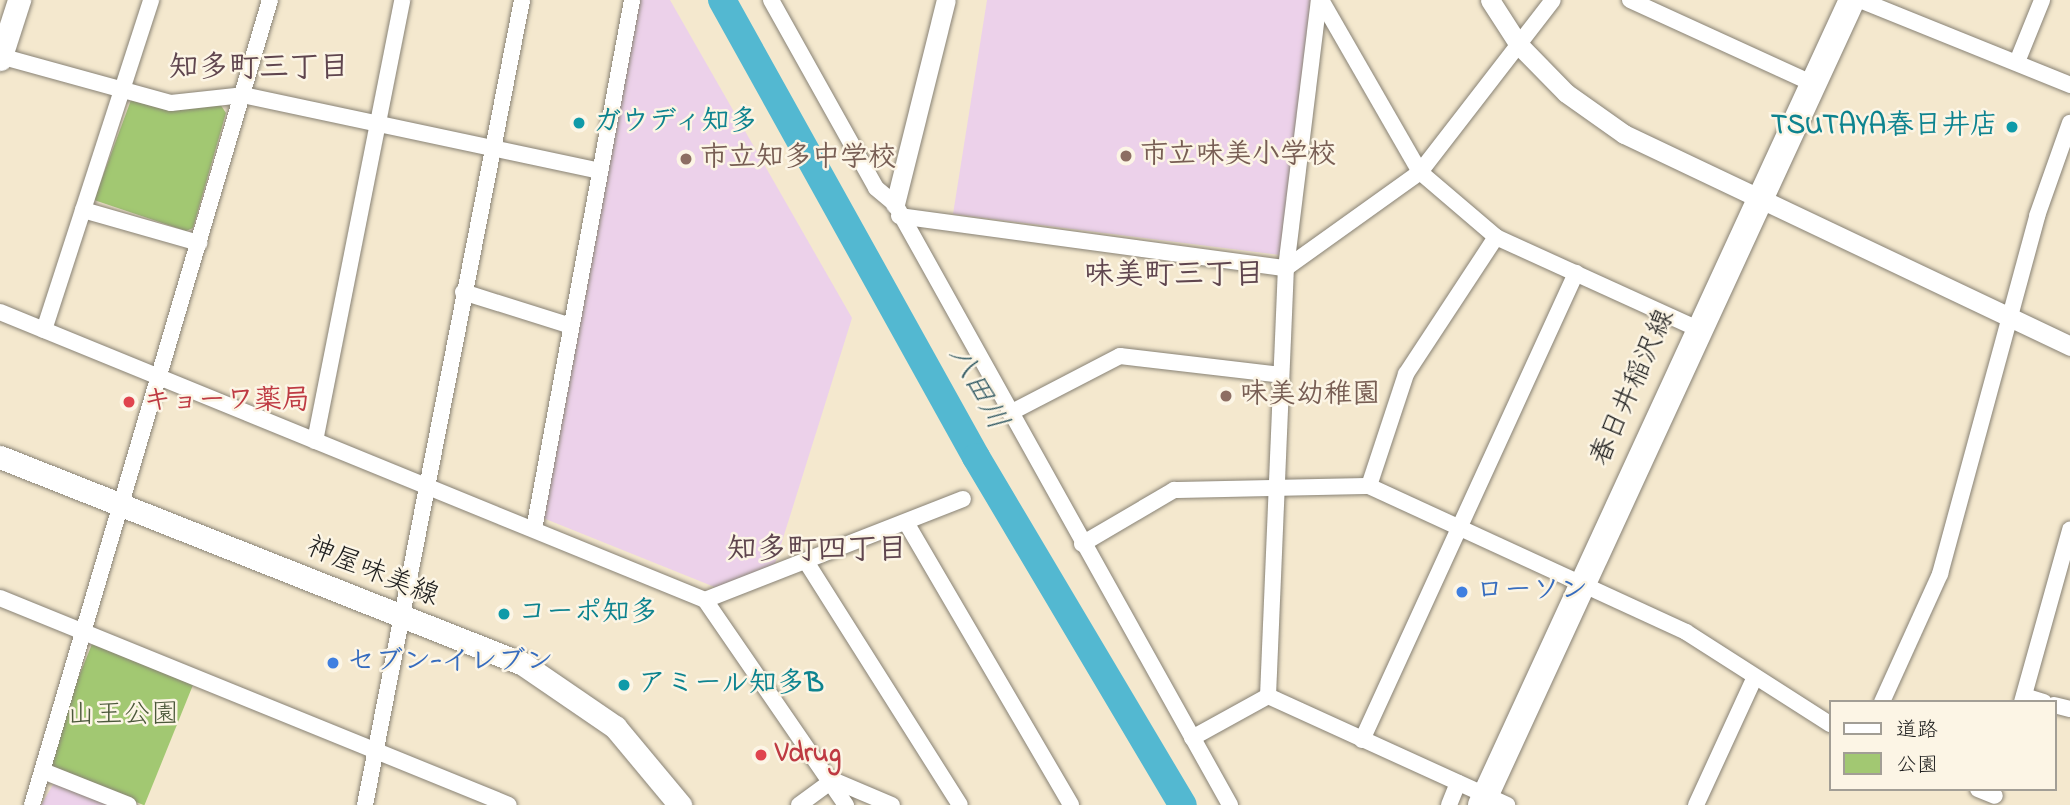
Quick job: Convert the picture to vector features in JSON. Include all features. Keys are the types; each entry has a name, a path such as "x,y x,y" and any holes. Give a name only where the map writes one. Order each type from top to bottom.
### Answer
{"main road":[{"path":"0,57 19,0"},
{"name":"春日井稲沢線","path":"1491,802 1582,581 1696,328 1852,0"},
{"name":"神屋味美線","path":"0,457 523,664 582,699 646,759 680,805"}],"street":[{"path":"44,330 151,0"},
{"path":"32,805 161,380 270,0"},
{"path":"315,441 402,0"},
{"path":"365,805 398,615 522,0"},
{"path":"534,529 632,0"},
{"path":"771,0 876,188 897,210 1230,805"},
{"path":"897,210 946,0"},
{"path":"1320,0 1420,172 1496,237 1696,328"},
{"path":"1268,696 1286,268 1320,0"},
{"path":"1490,0 1519,45 1566,93 1623,134 2070,345"},
{"path":"897,210 1286,268 1420,172 1553,0"},
{"path":"1630,0 1811,83"},
{"path":"1860,0 2070,85"},
{"path":"2017,62 2042,0"},
{"path":"0,57 171,103 243,95 600,171"},
{"path":"1883,700 1940,574 2009,317 2070,123"},
{"path":"83,210 199,243"},
{"path":"1369,486 1406,374 1496,237"},
{"path":"1362,740 1458,524 1576,273"},
{"path":"463,292 571,326"},
{"path":"0,312 705,600 832,780 846,805"},
{"path":"1010,413 1120,356 1281,375"},
{"path":"1082,544 1174,490 1369,486 1582,581 1686,632 1828,723"},
{"path":"705,600 907,524 963,499"},
{"path":"907,524 1071,805"},
{"path":"2023,699 2070,530"},
{"path":"807,563 960,805"},
{"path":"0,598 375,748 509,805"},
{"path":"1696,805 1755,677"},
{"path":"1192,738 1268,696"},
{"path":"1268,696 1458,783 1491,802"},
{"path":"43,771 129,805"},
{"path":"799,805 832,780"},
{"path":"832,780 892,805"},
{"path":"1450,805 1458,783"}],"shaded area":[{"name":"市立知多中学校","path":"640,0 670,0 852,318 774,567 717,588 543,518"},
{"name":"市立味美小学校","path":"987,0 1311,0 1280,255 953,214"},
{"path":"54,783 110,805 41,805"}],"green space":[{"path":"131,100 170,111 220,104 226,113 193,228 186,231 94,200"},
{"name":"山王公園","path":"92,644 193,685 145,805 43,765"}],"waterway":[{"name":"八田川","path":"722,0 976,457 1183,805"}],"place":[{"name":"ガウディ知多","path":"579,123"},
{"name":"TSUTAYA春日井店","path":"2012,127"},
{"name":"市立味美小学校","path":"1126,156"},
{"name":"市立知多中学校","path":"686,159"},
{"name":"味美幼稚園","path":"1226,396"},
{"name":"キョーワ薬局","path":"129,402"},
{"name":"ローソン","path":"1462,592"},
{"name":"コーポ知多","path":"504,614"},
{"name":"セブン-イレブン","path":"333,663"},
{"name":"アミール知多B","path":"624,685"},
{"name":"Vdrug","path":"761,755"}],"district":[{"name":"知多町三丁目","path":"259,69"},
{"name":"味美町三丁目","path":"1174,276"},
{"name":"知多町四丁目","path":"817,551"}]}
